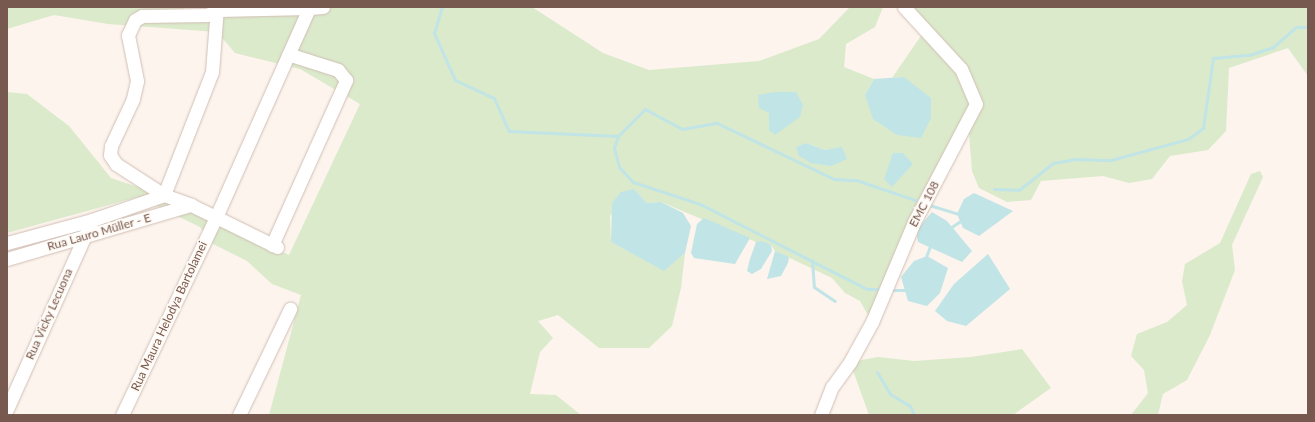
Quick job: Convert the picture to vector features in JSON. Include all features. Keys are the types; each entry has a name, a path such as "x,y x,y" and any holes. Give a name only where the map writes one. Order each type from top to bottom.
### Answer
{"street":[{"path":"288,54 338,70 346,80 275,246 216,217 164,195 125,173 110,154 137,81 128,35 135,20 142,16 207,15 218,9 323,7"},
{"name":"EMC 108","path":"821,415 832,387 850,362 872,322 914,222 976,104 961,69 904,7"},
{"name":"Rua Maura Helodya Bartolamei","path":"122,415 216,217 309,8"},
{"path":"164,195 212,72 218,9"},
{"name":"Rua Lauro Müller - E","path":"7,243 92,220 164,195"},
{"name":"Rua Lauro Müller - E","path":"7,259 191,206"},
{"name":"Rua Vicky Lecuona","path":"7,409 92,220"},
{"path":"239,415 290,309"}],"green space":[{"path":"7,7 184,7 184,15 217,7 532,7 603,53 649,70 759,61 819,39 850,7 883,7 875,27 846,44 844,67 874,79 865,95 904,77 892,78 925,30 909,7 1308,7 1308,76 1288,48 1229,68 1226,131 1208,150 1170,156 1152,179 1129,183 1103,176 1041,181 1031,200 1007,202 979,188 972,171 968,121 872,322 860,301 845,293 832,278 775,251 771,245 756,242 661,202 647,203 634,189 610,216 611,242 663,270 685,253 681,288 672,326 649,348 599,348 558,315 538,321 553,338 540,352 530,394 556,395 581,415 269,415 301,295 272,284 247,261 213,244 200,227 138,197 7,233 7,92 27,94 69,126 111,178 179,201 289,255 360,104 300,69 235,53 217,32 108,24 54,15 7,29","holes":["806,143 825,150 842,148 799,156"]},
{"path":"1260,171 1263,177 1232,245 1235,270 1210,335 1187,380 1163,394 1158,415 1131,415 1148,393 1144,370 1131,356 1137,334 1167,322 1187,305 1182,281 1185,264 1220,243 1251,174"},
{"path":"1022,349 1051,388 1013,415 869,415 850,362 878,357 914,361 971,357"}],"water":[{"path":"904,77 931,98 931,118 921,138 897,135 873,119 865,95 874,79"},
{"path":"775,92 796,92 803,105 800,117 775,135 769,130 769,113 759,108 758,95"},
{"path":"806,143 825,150 842,147 847,159 831,166 811,163 799,156 796,147"},
{"path":"893,153 903,153 913,164 892,187 884,179"},
{"path":"634,189 647,203 661,202 683,213 691,226 685,253 664,271 611,242 612,203 621,192"},
{"path":"974,193 1013,211 979,236 963,228 957,214 964,199"},
{"path":"932,212 947,221 972,251 962,262 918,242 916,231"},
{"path":"704,218 750,238 735,264 694,258 691,253 697,224"},
{"path":"762,241 771,245 772,251 761,269 752,274 747,271 750,259 756,242"},
{"path":"775,251 789,257 788,263 781,276 767,279"},
{"path":"988,254 1010,289 966,326 947,321 935,311 954,284"},
{"path":"927,256 948,268 940,293 927,306 908,301 901,277 914,261"}],"waterway":[{"path":"442,7 434,33 455,80 494,98 509,131 618,136 645,109 682,129 717,123 834,179 856,180 921,202"},
{"path":"994,189 1019,190 1053,163 1076,159 1111,160 1188,139 1203,128 1213,58 1249,55 1273,47 1296,27 1308,27"},
{"path":"618,136 614,148 619,167 633,182 700,204 867,289 882,289"},
{"path":"926,204 961,215"},
{"path":"950,228 962,220"},
{"path":"925,259 931,244"},
{"path":"812,260 814,287 835,301"},
{"path":"889,290 906,290"},
{"path":"877,372 890,394 910,406 914,415"}]}
